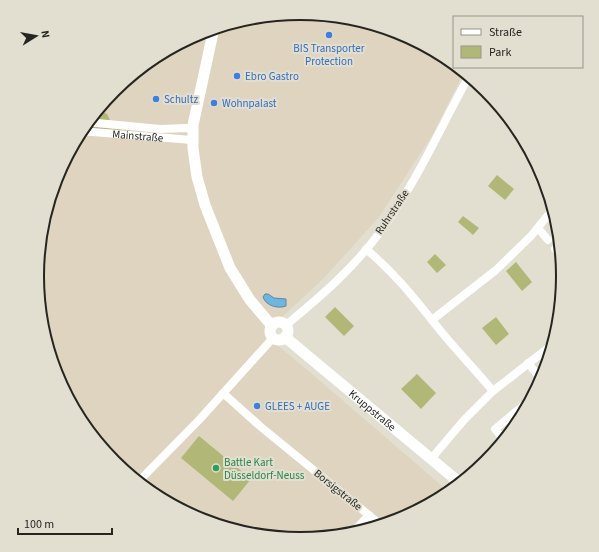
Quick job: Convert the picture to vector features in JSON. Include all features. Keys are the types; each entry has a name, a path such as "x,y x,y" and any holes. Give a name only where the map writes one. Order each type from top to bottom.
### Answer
{"street":[{"path":"212,36 195,114 192,135 194,163 200,191 226,260 243,290 272,326"},
{"name":"Ruhrstraße","path":"286,325 324,292 366,249 394,213 414,180 466,82"},
{"path":"94,123 160,129 187,128 192,135"},
{"path":"160,129 167,132 171,139"},
{"name":"Mainstraße","path":"88,132 171,139 177,134 192,135"},
{"path":"432,320 496,270 538,228 548,215"},
{"path":"538,228 548,240"},
{"path":"366,249 385,265 407,289 493,391"},
{"path":"277,322 286,325 288,331 286,338 278,340 273,338 270,333 272,326 277,322"},
{"path":"142,478 224,393 273,338"},
{"name":"Kruppstraße","path":"286,338 455,479"},
{"path":"431,459 464,420 493,391 544,351"},
{"path":"528,363 536,373"},
{"name":"Borsigstraße","path":"224,393 261,427 375,520"},
{"path":"500,435 495,429 516,411"},
{"path":"360,524 369,515"}],"shaded area":[{"path":"300,20 333,22 366,29 413,46 442,63 461,78 433,134 379,217 324,278 264,334 444,488 413,506 397,513 366,523 333,530 300,532 266,530 233,523 202,513 171,498 157,489 118,457 96,432 78,404 63,374 48,326 44,293 44,259 48,226 63,178 78,148 96,120 118,95 157,63 172,54 202,39 233,29 266,22"}],"green space":[{"path":"103,112 107,114 111,122 96,121"},
{"path":"92,127 165,134 90,129"},
{"path":"497,175 514,189 505,200 488,186"},
{"path":"463,216 479,228 473,235 458,222"},
{"path":"435,254 446,265 437,273 427,262"},
{"path":"516,262 532,282 522,291 506,271"},
{"path":"335,307 354,326 344,336 325,317"},
{"path":"496,317 509,334 496,345 482,328"},
{"path":"417,374 436,393 421,409 401,389"},
{"name":"Battle Kart Düsseldorf-Neuss","path":"199,436 251,479 233,501 181,458"}],"water":[{"path":"265,294 268,294 274,298 286,299 286,306 276,307 269,305 263,297"}],"place":[{"name":"BIS Transporter Protection","path":"329,35"},
{"name":"Ebro Gastro","path":"237,76"},
{"name":"Schultz","path":"156,99"},
{"name":"Wohnpalast","path":"214,103"},
{"name":"GLEES + AUGE","path":"257,406"},
{"name":"Battle Kart Düsseldorf-Neuss","path":"216,468"}]}
